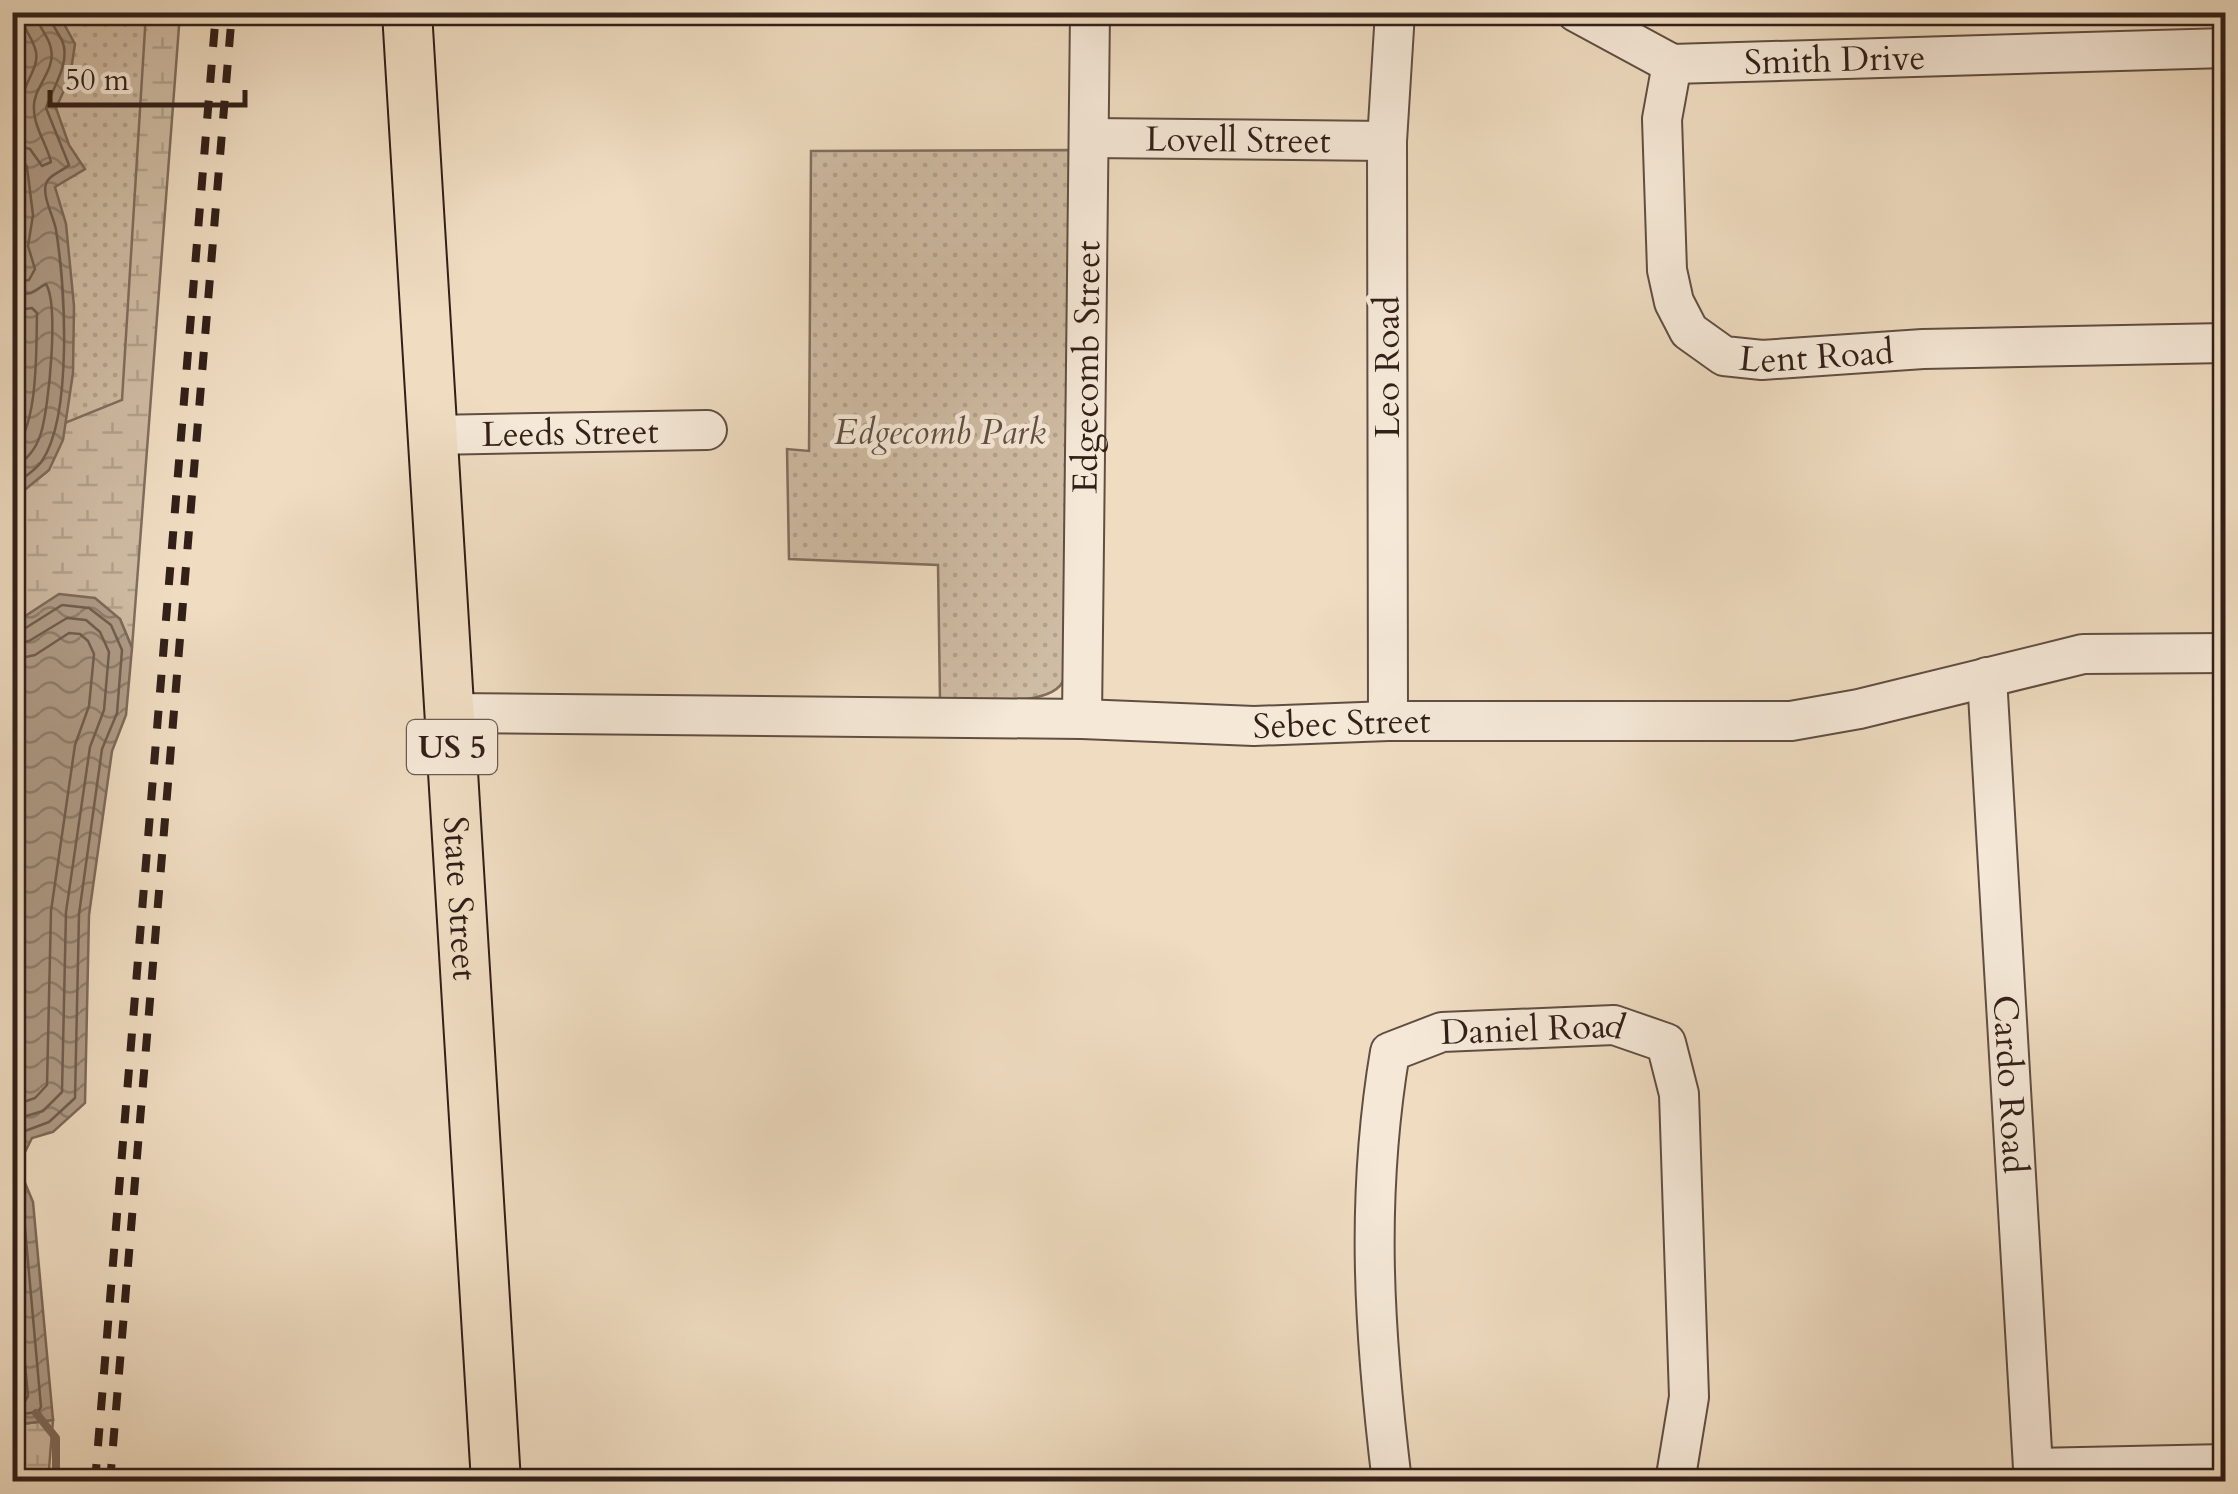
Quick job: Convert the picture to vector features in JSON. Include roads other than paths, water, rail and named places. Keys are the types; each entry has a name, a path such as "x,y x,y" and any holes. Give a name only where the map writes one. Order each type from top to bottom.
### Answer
{"main road":[{"name":"State Street","path":"407,12 496,1482"}],"street":[{"name":"Edgecomb Street","path":"1082,719 1090,12"},
{"name":"Leo Road","path":"1388,721 1387,141 1394,12"},
{"path":"1576,12 1672,64"},
{"name":"Smith Drive","path":"1672,64 2226,48"},
{"name":"Lent Road","path":"1672,64 1662,119 1667,270 1674,302 1689,331 1724,356 1762,360 1923,349 2226,343"},
{"name":"Lovell Street","path":"1090,138 1387,141"},
{"name":"Leeds Street","path":"432,435 706,430"},
{"name":"Sebec Street","path":"450,713 1082,719 1254,726 1388,721 1791,721 1859,709 2082,654 2226,653"},
{"name":"Cardo Road","path":"1987,677 2026,1475"},
{"name":"Daniel Road","path":"1392,1482 1378,1372 1372,1266 1378,1122 1390,1052 1442,1032 1614,1025 1666,1043 1679,1094 1689,1397 1676,1482"},
{"path":"2026,1475 2226,1464"}],"water":[{"path":"13,12 58,13 75,44 70,77 56,108 69,145 85,169 55,187 66,224 74,306 73,373 63,440 49,470 16,497 13,507 13,275 25,270 18,247 23,217 13,155"},
{"path":"59,594 95,598 120,619 132,648 126,715 112,751 89,915 85,1103 53,1132 32,1138 18,1166 33,1202 53,1420 14,1425 13,624"}],"waterway":[{"path":"36,1413 56,1438 56,1482"}],"railway":[{"path":"95,1482 216,12"},
{"path":"110,1482 232,12"}],"park label":[{"name":"Edgecomb Park","path":"940,432"}]}
